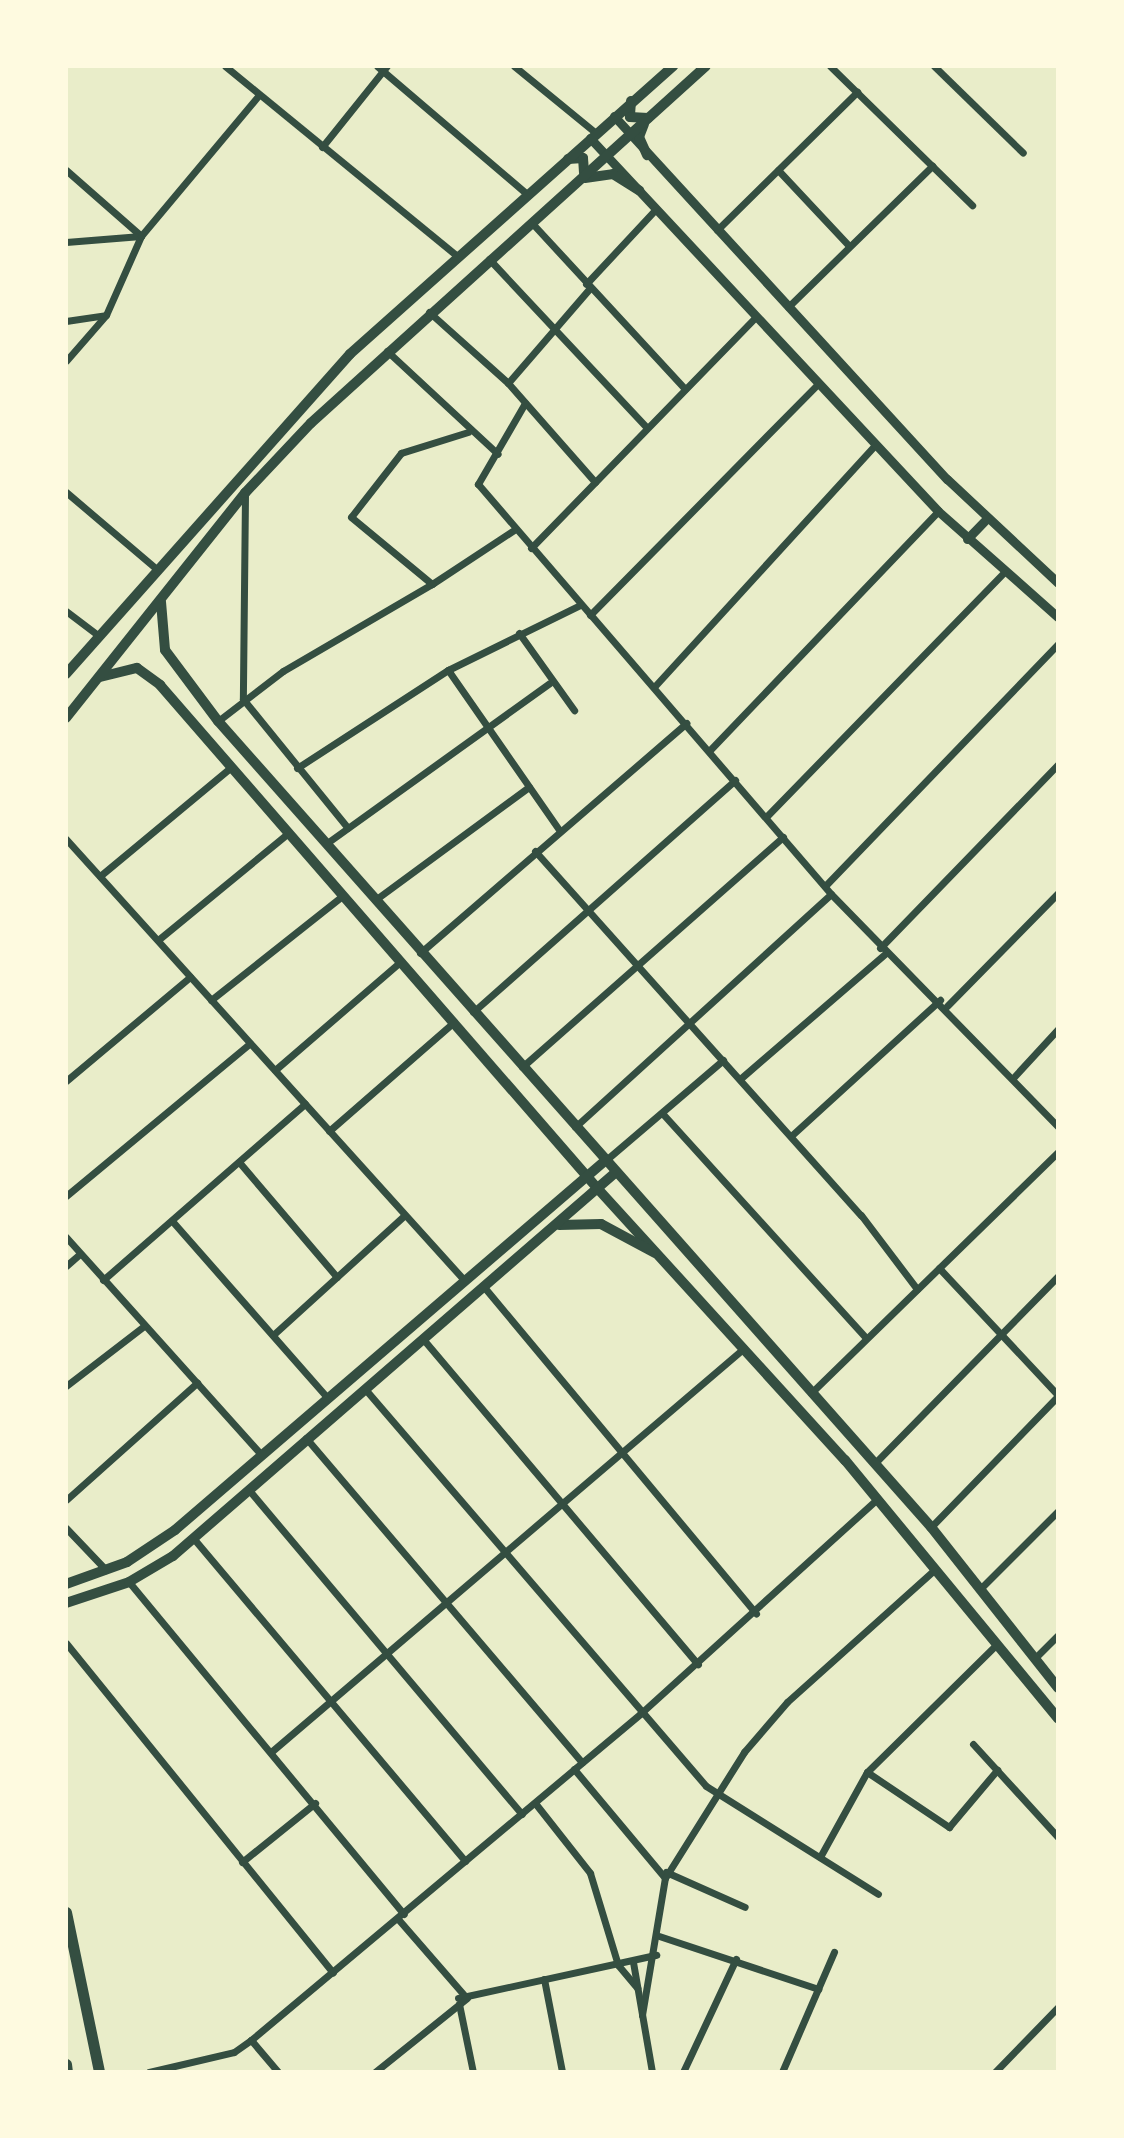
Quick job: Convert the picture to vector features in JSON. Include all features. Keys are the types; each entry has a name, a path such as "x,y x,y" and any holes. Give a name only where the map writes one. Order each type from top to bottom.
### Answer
{"main road":[{"path":"66,674 154,567 350,354 632,99 673,66"},
{"path":"66,718 245,493 429,312 706,66"},
{"path":"632,99 632,119 649,117"},
{"path":"647,155 639,137 649,117"},
{"path":"567,159 583,158 584,174"},
{"path":"570,188 605,172 639,190"},
{"path":"161,602 161,638 177,671 218,721 420,953 861,1446 931,1527 1058,1688"},
{"path":"100,677 137,668 160,685 598,1189 676,1268 845,1460 1058,1718"},
{"path":"160,685 177,671"},
{"path":"66,1584 107,1571 175,1530 326,1396 606,1160"},
{"path":"66,1603 129,1582 194,1539 306,1438 616,1172"},
{"path":"557,1225 601,1224 676,1268"},
{"path":"845,1460 861,1446"},
{"path":"66,1912 99,2072"},
{"path":"66,2064 67,2072"}],"street":[{"path":"225,66 457,256"},
{"path":"514,66 593,135 607,155 755,318 938,511 1058,617"},
{"path":"830,66 972,205"},
{"path":"934,66 1023,153"},
{"path":"322,147 382,68 528,195"},
{"path":"717,230 857,92"},
{"path":"66,361 106,315 141,236 258,96"},
{"path":"614,116 986,519 1058,583"},
{"path":"788,307 932,166"},
{"path":"66,170 141,236"},
{"path":"778,170 849,246"},
{"path":"508,383 553,325 656,209"},
{"path":"531,222 685,389"},
{"path":"66,242 141,236"},
{"path":"489,259 647,428"},
{"path":"429,312 508,383 595,482"},
{"path":"66,321 106,315"},
{"path":"531,548 755,318"},
{"path":"387,351 468,432 498,454"},
{"path":"590,615 818,384"},
{"path":"525,403 478,484 514,530 686,723 831,894 883,951 947,1006 1058,1127"},
{"path":"432,584 351,517 401,453 468,432"},
{"path":"654,687 875,445"},
{"path":"66,492 154,567"},
{"path":"245,493 243,699 348,828"},
{"path":"66,503 76,501"},
{"path":"709,751 938,511"},
{"path":"967,539 986,519"},
{"path":"218,721 243,699 432,584 514,530"},
{"path":"766,817 1004,572"},
{"path":"297,768 448,670 580,605"},
{"path":"66,611 99,636"},
{"path":"519,633 550,683 574,710"},
{"path":"825,886 1058,644"},
{"path":"448,670 559,830"},
{"path":"327,843 491,731 550,683"},
{"path":"420,953 686,723"},
{"path":"740,1079 883,951 1058,764"},
{"path":"100,876 230,768"},
{"path":"473,1012 735,780"},
{"path":"375,900 529,787"},
{"path":"158,940 287,834"},
{"path":"522,1067 783,837"},
{"path":"66,839 464,1280"},
{"path":"535,851 791,1136 917,1289"},
{"path":"947,1006 1058,893"},
{"path":"575,1127 831,894"},
{"path":"211,1000 342,896"},
{"path":"275,1070 400,962"},
{"path":"66,1081 190,977"},
{"path":"791,1136 940,1000"},
{"path":"329,1131 455,1021"},
{"path":"1013,1078 1058,1029"},
{"path":"66,1196 250,1043"},
{"path":"606,1160 723,1060"},
{"path":"103,1280 305,1104"},
{"path":"662,1113 866,1338"},
{"path":"811,1393 1058,1152"},
{"path":"239,1162 337,1277"},
{"path":"273,1335 405,1215"},
{"path":"173,1222 326,1396"},
{"path":"66,1237 260,1453"},
{"path":"66,1266 80,1254"},
{"path":"931,1527 1058,1396 939,1268"},
{"path":"875,1463 1058,1276"},
{"path":"484,1287 756,1614"},
{"path":"66,1386 144,1326"},
{"path":"423,1339 698,1664"},
{"path":"271,1752 744,1348"},
{"path":"66,1500 197,1383"},
{"path":"365,1389 640,1714 718,1793 878,1894"},
{"path":"306,1438 582,1762"},
{"path":"248,1489 522,1814"},
{"path":"149,2072 234,2052 251,2040 756,1614 878,1498"},
{"path":"980,1589 1058,1511"},
{"path":"66,1528 107,1571"},
{"path":"194,1539 465,1861"},
{"path":"642,2015 656,1955 665,1874 718,1793 787,1702 935,1569"},
{"path":"129,1582 315,1803 455,1985 463,1998 473,2072"},
{"path":"1034,1659 1058,1635"},
{"path":"66,1643 333,1973"},
{"path":"820,1857 867,1772 996,1645"},
{"path":"973,1744 1058,1837"},
{"path":"574,1769 665,1874 745,1907"},
{"path":"867,1772 949,1827 997,1770"},
{"path":"242,1862 315,1803"},
{"path":"535,1803 590,1873 618,1965 637,1988"},
{"path":"659,1936 736,1959 818,1989"},
{"path":"782,2072 834,1952"},
{"path":"375,2072 463,1998 656,1955"},
{"path":"683,2072 736,1959"},
{"path":"633,1962 652,2072"},
{"path":"544,1979 562,2072"},
{"path":"995,2072 1058,2007"},
{"path":"251,2040 278,2072"}]}
